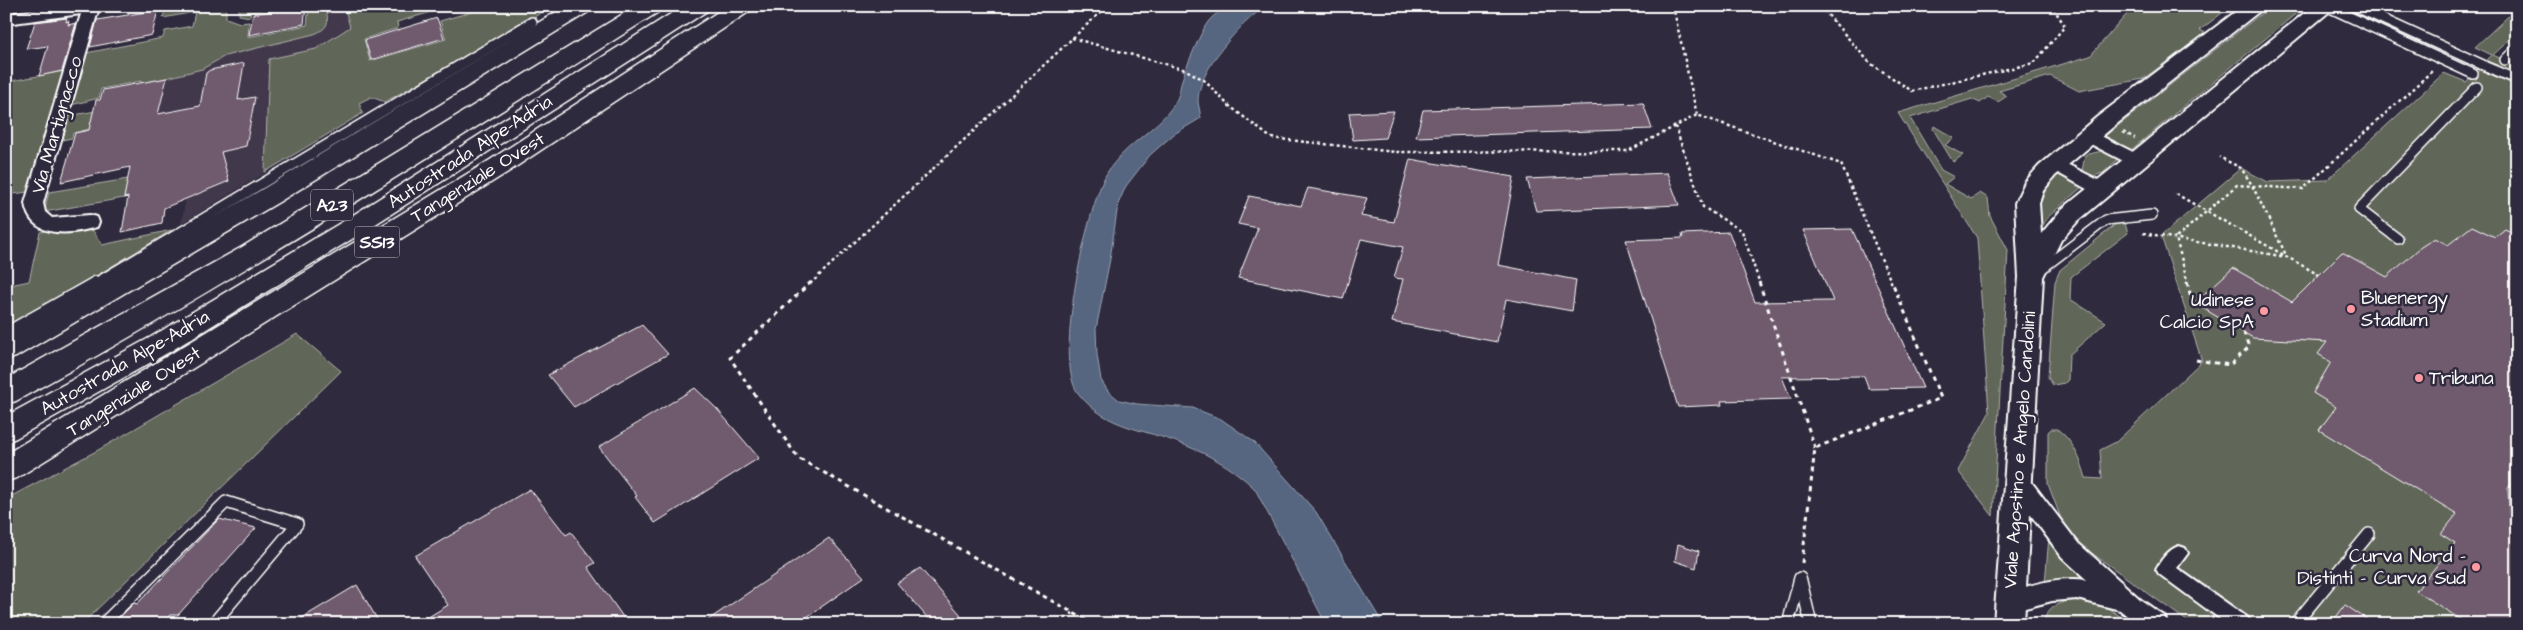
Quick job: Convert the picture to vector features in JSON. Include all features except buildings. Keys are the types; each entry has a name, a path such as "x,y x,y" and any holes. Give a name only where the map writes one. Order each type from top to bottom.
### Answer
{"highway":[{"path":"6,349 270,196 582,6"},
{"name":"Autostrada Alpe-Adria","path":"6,393 95,346 290,232 652,6"},
{"name":"Autostrada Alpe-Adria","path":"6,430 161,344 326,243 699,6"},
{"name":"Tangenziale Ovest","path":"6,469 499,166 742,6"}],"street":[{"name":"Viale Agostino e Angelo Candolini","path":"2013,615 2018,482 2031,277 2027,203 2038,180 2055,164 2256,6"},
{"name":"Viale Agostino e Angelo Candolini","path":"2031,277 2051,236 2070,215 2101,189 2139,151 2326,6"},
{"name":"Via Martignacco","path":"6,19 97,7 34,203 34,212 37,217 50,225 90,222"},
{"path":"2483,64 2517,80"},
{"path":"2089,136 2139,151"},
{"path":"2055,164 2101,189"},
{"path":"2018,482 2070,550 2133,607 2156,624"},
{"path":"2179,553 2165,569 2242,624"},
{"path":"2013,615 2073,587 2110,596 2133,607"}],"lane":[{"path":"2326,6 2473,74"},
{"path":"2354,6 2483,64"},
{"path":"6,333 60,304 348,134 532,22"},
{"path":"2505,60 2517,48"},
{"path":"2398,239 2359,209 2477,88"},
{"path":"2031,277 2106,220 2127,216 2152,215"},
{"path":"103,624 226,502 297,524 213,624"},
{"path":"2294,624 2369,534"},
{"path":"1788,624 1800,578"},
{"path":"1800,578 1811,624"}],"path":[{"path":"1092,624 798,458 730,358 1107,6"},
{"path":"1673,6 1697,115"},
{"path":"1820,6 1870,63 1912,90 2034,62 2065,26 2052,6"},
{"path":"1072,38 1186,70 1204,80 1227,104 1271,138 1395,152 1628,151 1697,115 1841,164 1941,398 1815,448"},
{"path":"2176,238 2237,185 2304,188 2444,61"},
{"path":"1675,126 1703,207 1742,230 1815,448 1800,578"},
{"path":"2116,128 2139,151"},
{"path":"2219,156 2241,168 2252,185 2287,257"},
{"path":"2176,194 2319,275"},
{"path":"2143,233 2287,257"},
{"path":"2176,238 2192,301"},
{"path":"2196,360 2230,365 2248,347 2244,332"},
{"path":"1056,624 1073,613"}],"shaded area":[{"path":"325,6 344,6 371,97 359,103 363,113 181,224 186,198 184,176 124,198 154,81 202,69 225,56 322,31 329,20"}],"green space":[{"path":"166,6 198,6 198,10 226,6 226,18 240,23 249,22 248,37 307,25 309,6 325,6 327,23 319,32 225,56 202,69 154,81 135,104 141,81 101,89 99,98 71,105 86,53 163,38 165,31 192,26 195,12 163,18"},
{"path":"239,6 282,6 251,12 250,17 239,15"},
{"path":"344,6 362,6 368,14 408,6 426,6 428,13 397,22 398,28 364,39 370,61 446,39 440,21 491,6 553,6 385,102 371,97 359,103 363,113 265,172 269,59 316,49 350,27"},
{"path":"2134,6 2231,6 2200,30 2206,33 2143,79 2079,91 2050,76 1999,91 2007,96 1998,102 1988,97 1980,103 1972,99 1910,118 1941,170 1954,177 1945,184 1971,199 1980,193 1988,198 1990,216 2008,250 1993,516 1958,471 1989,413 1977,238 1898,113 2090,56"},
{"path":"2271,6 2305,6 2131,150 2105,136"},
{"name":"Bluenergy Stadium","path":"2517,8 2517,33 2493,55 2517,66 2517,624 2191,624 2082,546 2063,524 2048,484 2048,432 2051,429 2057,429 2068,439 2079,457 2086,478 2102,479 2100,450 2116,442 2202,361 2161,236 2241,168 2268,182 2327,180 2444,73 2466,82 2492,55 2475,47"},
{"path":"64,71 28,192 6,195 6,82"},
{"path":"135,104 120,122 73,133 72,138 62,140 68,116"},
{"path":"1934,126 1954,138 1945,145 1963,155 1953,162 1933,129"},
{"path":"2106,150 2117,157 2117,160 2103,173 2094,176 2082,171 2085,155"},
{"path":"2059,173 2083,186 2047,218 2034,242 2038,213 2043,196 2052,180"},
{"path":"128,179 124,198 44,212 49,192"},
{"path":"2123,218 2128,233 2071,277 2070,299 2106,322 2069,355 2068,380 2065,383 2053,385 2048,377 2055,282 2060,270"},
{"path":"90,226 102,245 172,230 53,302 6,327 6,286 29,281 40,232"},
{"path":"297,334 341,371 82,624 6,624 6,499 100,449"},
{"path":"2049,537 2110,592 2079,580 2062,579 2045,583"},
{"path":"2081,600 2106,607 2132,624 2044,624 2045,617 2052,607 2062,602"}],"water":[{"path":"1229,6 1266,6 1233,35 1212,62 1200,90 1198,102 1201,118 1174,134 1150,155 1126,186 1118,204 1110,259 1096,329 1097,355 1101,380 1108,391 1119,400 1137,404 1193,408 1221,419 1254,442 1316,512 1383,624 1326,624 1255,489 1237,473 1207,455 1174,441 1122,424 1099,413 1078,393 1071,376 1069,350 1076,284 1082,249 1099,191 1114,163 1171,109 1178,97 1181,82 1198,40 1210,19"}],"place":[{"name":"Bluenergy Stadium","path":"2351,309"},
{"name":"Udinese Calcio SpA","path":"2264,311"},
{"name":"Tribuna","path":"2419,378"},
{"name":"Curva Nord - Distinti - Curva Sud","path":"2476,567"}]}
